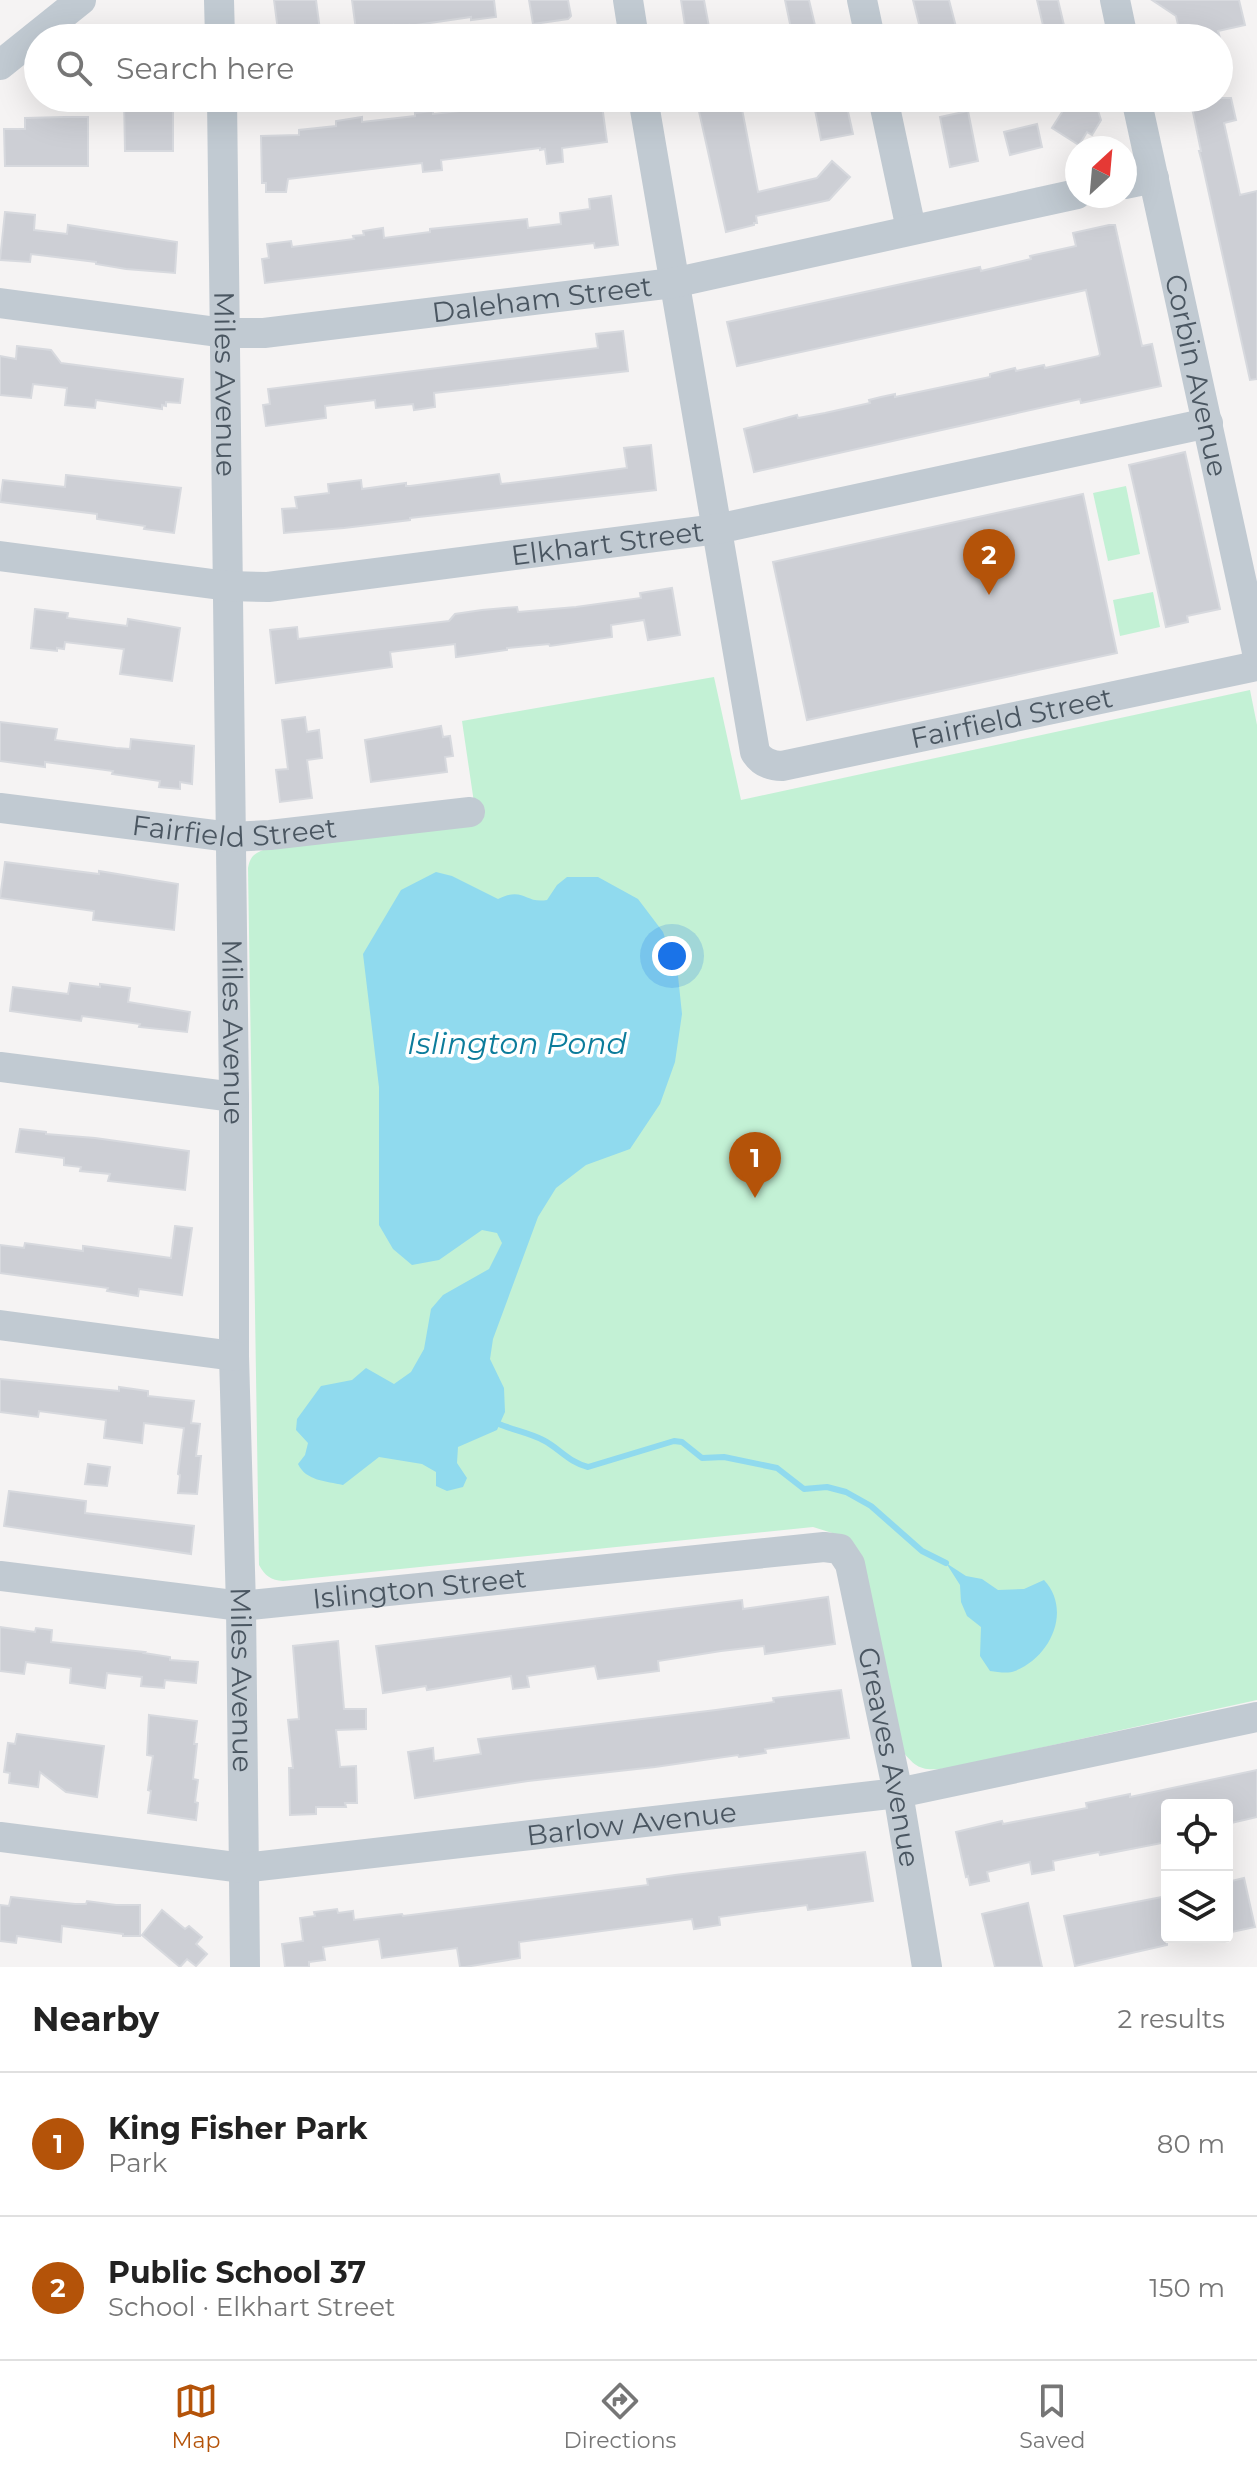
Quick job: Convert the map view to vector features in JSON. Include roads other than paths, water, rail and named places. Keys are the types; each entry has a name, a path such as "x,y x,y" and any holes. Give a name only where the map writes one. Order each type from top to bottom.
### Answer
{"street":[{"path":"51,24 81,0"},
{"path":"219,0 220,24"},
{"path":"628,0 632,24"},
{"path":"862,0 867,24"},
{"path":"1115,0 1120,24"},
{"path":"0,65 24,46"},
{"name":"Miles Avenue","path":"222,112 234,1097 234,1356 241,1606 245,1967"},
{"path":"645,112 717,529"},
{"path":"886,112 911,229"},
{"name":"Corbin Avenue","path":"1137,112 1140,181 1208,423 1257,652"},
{"name":"Daleham Street","path":"0,303 225,333 264,333 673,283 1065,197"},
{"name":"Elkhart Street","path":"0,556 228,586 268,587 717,529 1208,423"},
{"name":"Fairfield Street","path":"717,529 755,752 766,763 782,766 1257,666"},
{"name":"Fairfield Street","path":"0,808 230,837 470,812"},
{"path":"0,1067 234,1097"},
{"path":"0,1325 234,1356"},
{"name":"Islington Street","path":"0,1576 241,1606 824,1547 840,1549"},
{"name":"Greaves Avenue","path":"840,1549 850,1564 898,1793 927,1967"},
{"name":"Barlow Avenue","path":"0,1837 243,1868 898,1793 1257,1717"}],"water":[{"name":"Islington Pond","path":"436,872 452,876 498,899 514,894 547,900 567,877 598,877 638,899 663,932 678,976 682,1014 675,1062 660,1104 630,1149 586,1165 556,1188 538,1217 493,1339 490,1359 504,1388 505,1412 497,1430 458,1447 457,1463 467,1478 463,1487 447,1491 436,1486 436,1472 422,1464 379,1457 343,1485 317,1479 302,1470 298,1464 305,1455 308,1443 296,1430 297,1419 321,1386 352,1380 366,1368 394,1384 411,1372 424,1349 431,1309 443,1295 489,1269 502,1243 497,1233 482,1230 439,1260 412,1265 393,1249 379,1225 379,1087 363,954 401,890"},
{"path":"946,1563 998,1590 1024,1589 1044,1580 1052,1592 1057,1618 1054,1632 1039,1655 1012,1672 990,1671 980,1656 981,1627 967,1616 961,1602 960,1585"}],"waterway":[{"path":"499,1424 549,1443 588,1467 674,1441 682,1442 702,1458 724,1457 777,1468 804,1489 827,1487 846,1492 871,1506 922,1551 946,1563"}],"place":[{"name":"Public School 37","path":"989,595"},
{"name":"King Fisher Park","path":"755,1198"}]}
